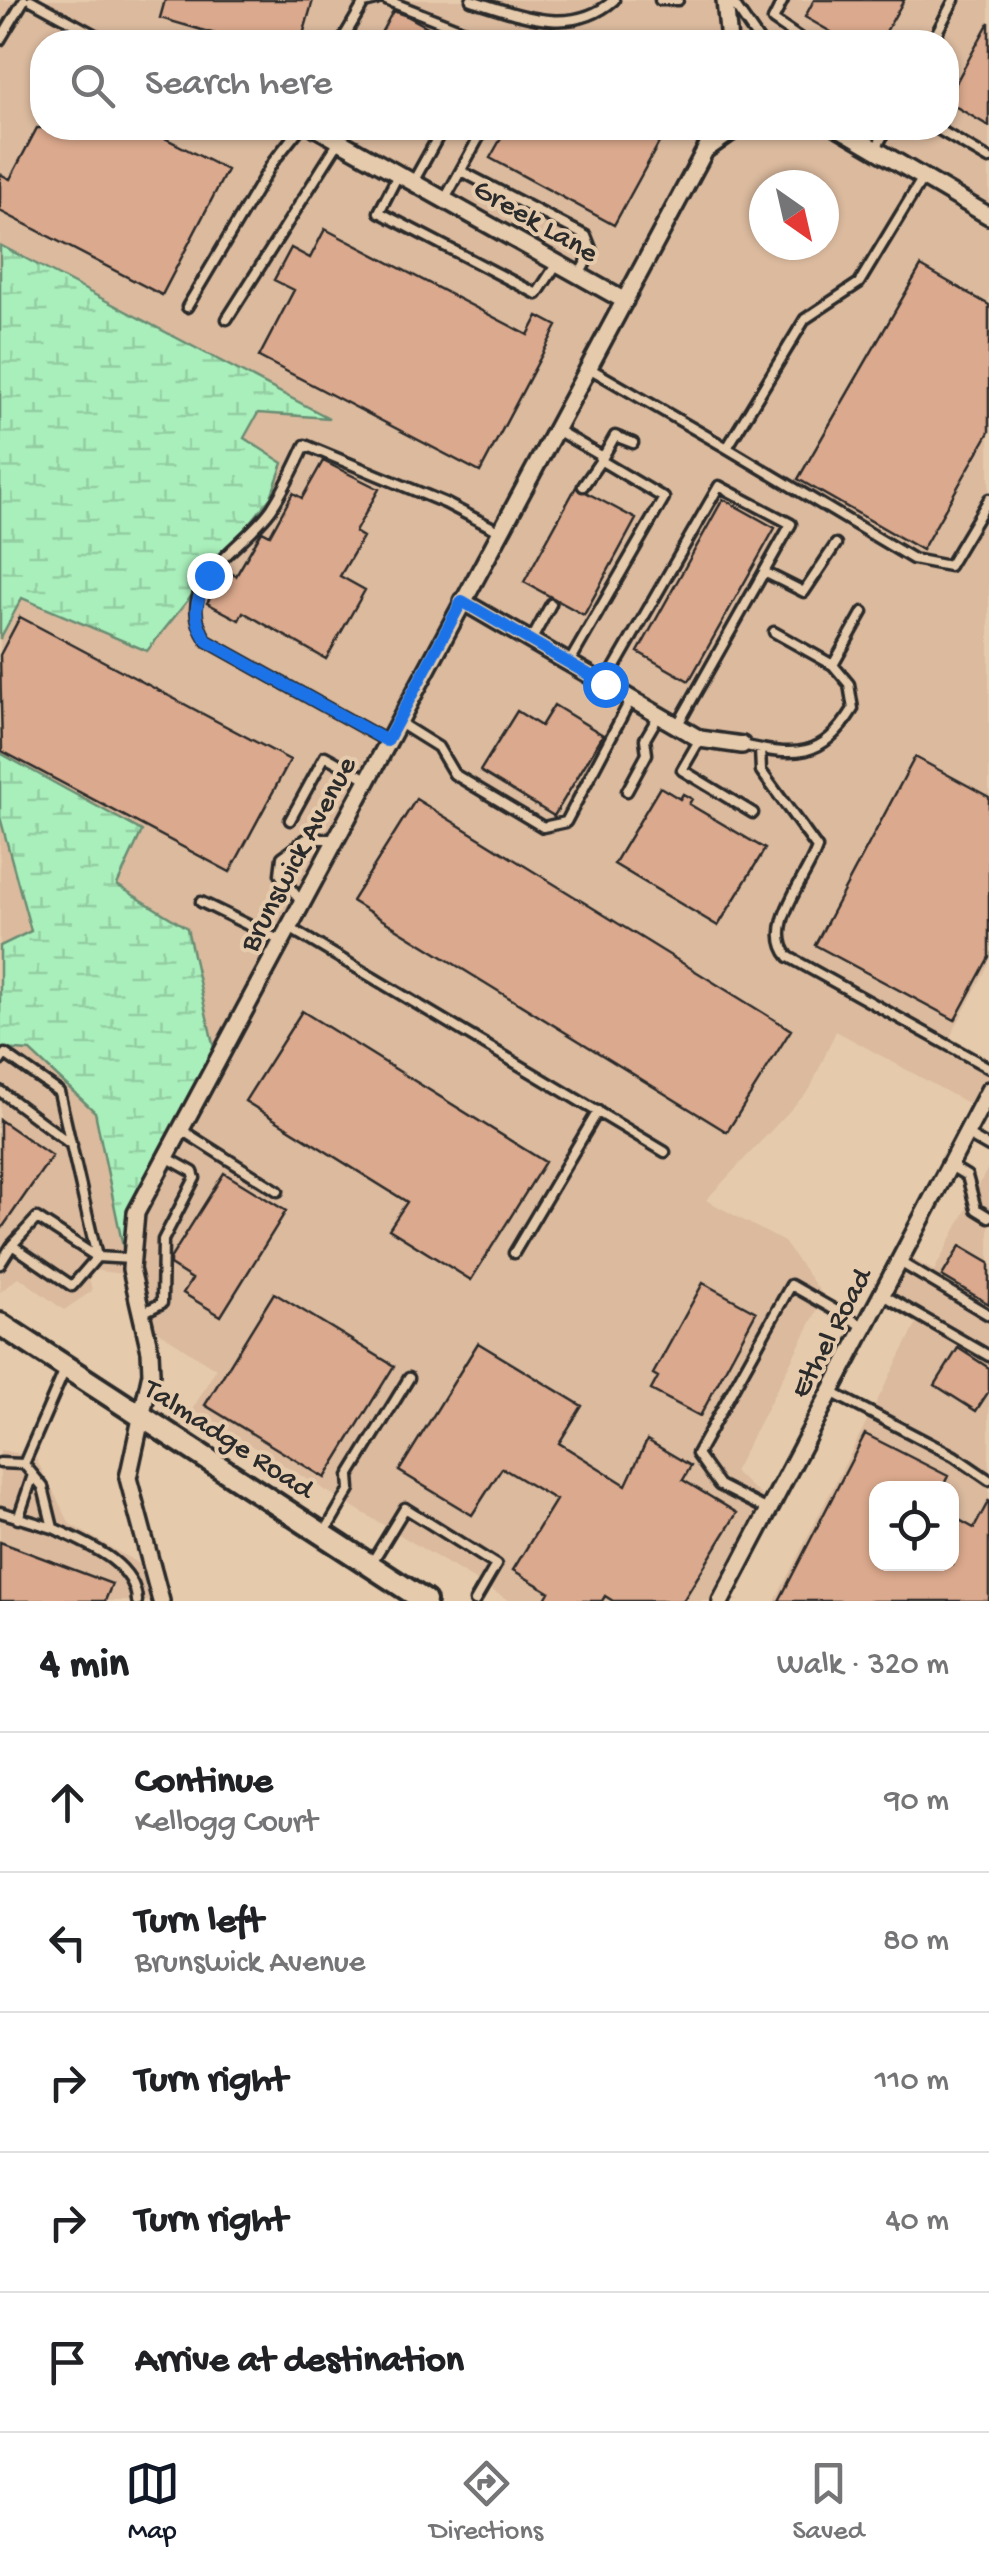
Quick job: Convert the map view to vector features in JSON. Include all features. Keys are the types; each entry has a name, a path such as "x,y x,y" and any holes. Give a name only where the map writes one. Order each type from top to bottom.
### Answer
{"street":[{"path":"728,0 729,30"},
{"name":"Greek Lane","path":"340,140 624,301"},
{"name":"Brunswick Avenue","path":"161,1601 128,1478 151,1374 131,1258 136,1212 712,140"},
{"path":"859,140 989,216"},
{"path":"462,601 700,739 742,745"},
{"name":"Ethel Road","path":"722,1601 989,1090"},
{"name":"Talmadge Road","path":"0,1324 426,1601"}],"lane":[{"path":"0,40 28,0 85,30"},
{"path":"348,30 364,3 376,0"},
{"path":"386,0 462,30"},
{"path":"471,0 551,22 583,17 614,0"},
{"path":"660,0 678,0"},
{"path":"728,0 751,30"},
{"path":"783,0 773,20 788,30"},
{"path":"938,30 954,0"},
{"path":"188,307 273,162 290,140"},
{"path":"227,319 340,140"},
{"path":"434,140 380,212 537,294 558,262"},
{"path":"445,199 478,140"},
{"path":"706,154 726,140"},
{"path":"875,150 880,140"},
{"path":"957,140 989,159"},
{"path":"461,171 586,236 592,252 579,274"},
{"path":"727,448 806,319 859,283 923,178"},
{"path":"589,368 913,559 949,566 989,499"},
{"path":"555,429 664,498 569,663"},
{"path":"583,486 615,436 633,443"},
{"path":"387,741 207,641 196,624 194,606 209,575 270,512 305,445 445,503 499,531"},
{"path":"605,684 719,486 790,524 678,726"},
{"path":"764,572 804,592 836,544"},
{"path":"531,640 551,604"},
{"path":"833,664 863,612"},
{"path":"742,745 784,754 818,748 840,731 853,710 849,684 833,664 774,632"},
{"path":"398,722 438,746 454,774 543,827 566,822 631,699"},
{"path":"628,791 648,754 645,738 659,715"},
{"path":"700,739 682,770 752,813"},
{"path":"760,749 761,770 817,848 780,928 780,947 789,958 989,1068"},
{"path":"290,820 325,756 367,778"},
{"path":"302,902 280,874 282,856 306,839 335,839"},
{"path":"201,902 284,934 664,1152"},
{"path":"0,1060 5,1054 60,1092 97,1257"},
{"path":"0,1092 72,1145"},
{"path":"514,1253 598,1111"},
{"path":"180,1129 278,1190"},
{"path":"966,1134 989,1147"},
{"path":"142,1313 162,1303 162,1240 195,1178 166,1156"},
{"path":"949,1165 967,1176 976,1209 989,1216"},
{"path":"0,1264 37,1218 97,1257 131,1258"},
{"path":"12,1245 72,1286 97,1257"},
{"path":"898,1261 989,1315"},
{"path":"768,1510 719,1485 696,1454 792,1285 863,1326"},
{"path":"880,1293 989,1356"},
{"path":"24,1464 66,1366"},
{"path":"323,1534 350,1489 349,1476 409,1378"},
{"path":"829,1391 954,1456 989,1480"},
{"path":"0,1463 24,1464 34,1475 43,1487 53,1528"},
{"path":"18,1519 34,1475"},
{"path":"370,1565 405,1508 496,1565 475,1601"},
{"path":"0,1512 53,1528 101,1551 124,1570 136,1588 137,1601"}],"shaded area":[{"path":"0,0 989,0 989,964 950,1037 989,1059 989,1075 973,1106 836,1031 810,1089 706,1200 784,1242 824,1297 734,1472 765,1499 718,1588 739,1601 510,1601 192,1410 216,1369 139,1319 130,1275 87,1269 92,1291 64,1310 19,1277 0,1292"},
{"path":"989,1166 989,1601 775,1601 919,1319 876,1294 898,1251 934,1271"},
{"path":"0,1450 35,1457 70,1524 160,1576 164,1601 0,1601"}],"green space":[{"path":"0,245 329,418 258,413 244,438 283,463 271,497 147,651 22,598 0,639"},
{"path":"0,753 142,831 117,885 187,928 215,1053 123,1247 95,1112 30,1051 0,1049 0,946 31,931 0,817"}],"building":[{"path":"165,0 313,0 304,30 202,30 160,18"},
{"path":"814,0 904,0 887,30 828,30 805,17"},
{"path":"393,11 433,30 383,30"},
{"path":"989,22 989,126 959,109 959,77"},
{"path":"31,140 168,140 227,170 162,295 0,211 0,174 10,179"},
{"path":"500,140 660,141 614,225 490,158"},
{"path":"325,229 528,335 538,316 557,326 480,472 259,357 294,290 274,280 291,248 310,258"},
{"path":"921,266 989,305 989,432 922,550 798,479"},
{"path":"323,461 379,489 355,532 363,537 340,576 365,590 326,659 243,612 239,620 207,603 226,570 236,576 262,531 270,535 293,493 302,498"},
{"path":"576,487 636,519 584,615 524,582"},
{"path":"723,499 775,528 689,681 638,652"},
{"path":"20,617 290,760 230,872 2,751 0,655"},
{"path":"554,705 603,735 554,816 480,771 517,711 541,726"},
{"path":"915,757 989,797 989,957 955,1020 815,945"},
{"path":"660,787 680,799 683,794 692,799 689,804 765,849 718,926 614,864"},
{"path":"416,799 791,1030 727,1132 352,901"},
{"path":"302,1011 545,1162 471,1280 389,1229 407,1202 245,1101"},
{"path":"0,1120 52,1156 0,1231"},
{"path":"224,1173 286,1211 221,1316 183,1293 192,1279 170,1265 170,1259"},
{"path":"960,1246 989,1263 989,1304 942,1276"},
{"path":"703,1283 756,1312 700,1416 651,1390 658,1377 653,1374"},
{"path":"274,1293 394,1366 325,1478 205,1405"},
{"path":"478,1343 582,1406 559,1443 626,1485 647,1440 691,1466 683,1480 737,1513 683,1601 613,1601 605,1596 602,1601 544,1601 549,1592 513,1570 556,1500 502,1468 472,1515 399,1471"},
{"path":"958,1348 989,1368 989,1391 976,1411 935,1385"},
{"path":"865,1434 948,1476 946,1481 869,1481 869,1571 959,1571 959,1520 974,1528 989,1500 989,1601 779,1601"},
{"path":"0,1542 112,1584 105,1601 0,1601"}],"route":[{"path":"209,575 194,606 196,624 207,641 387,741 462,601 605,684"}]}
